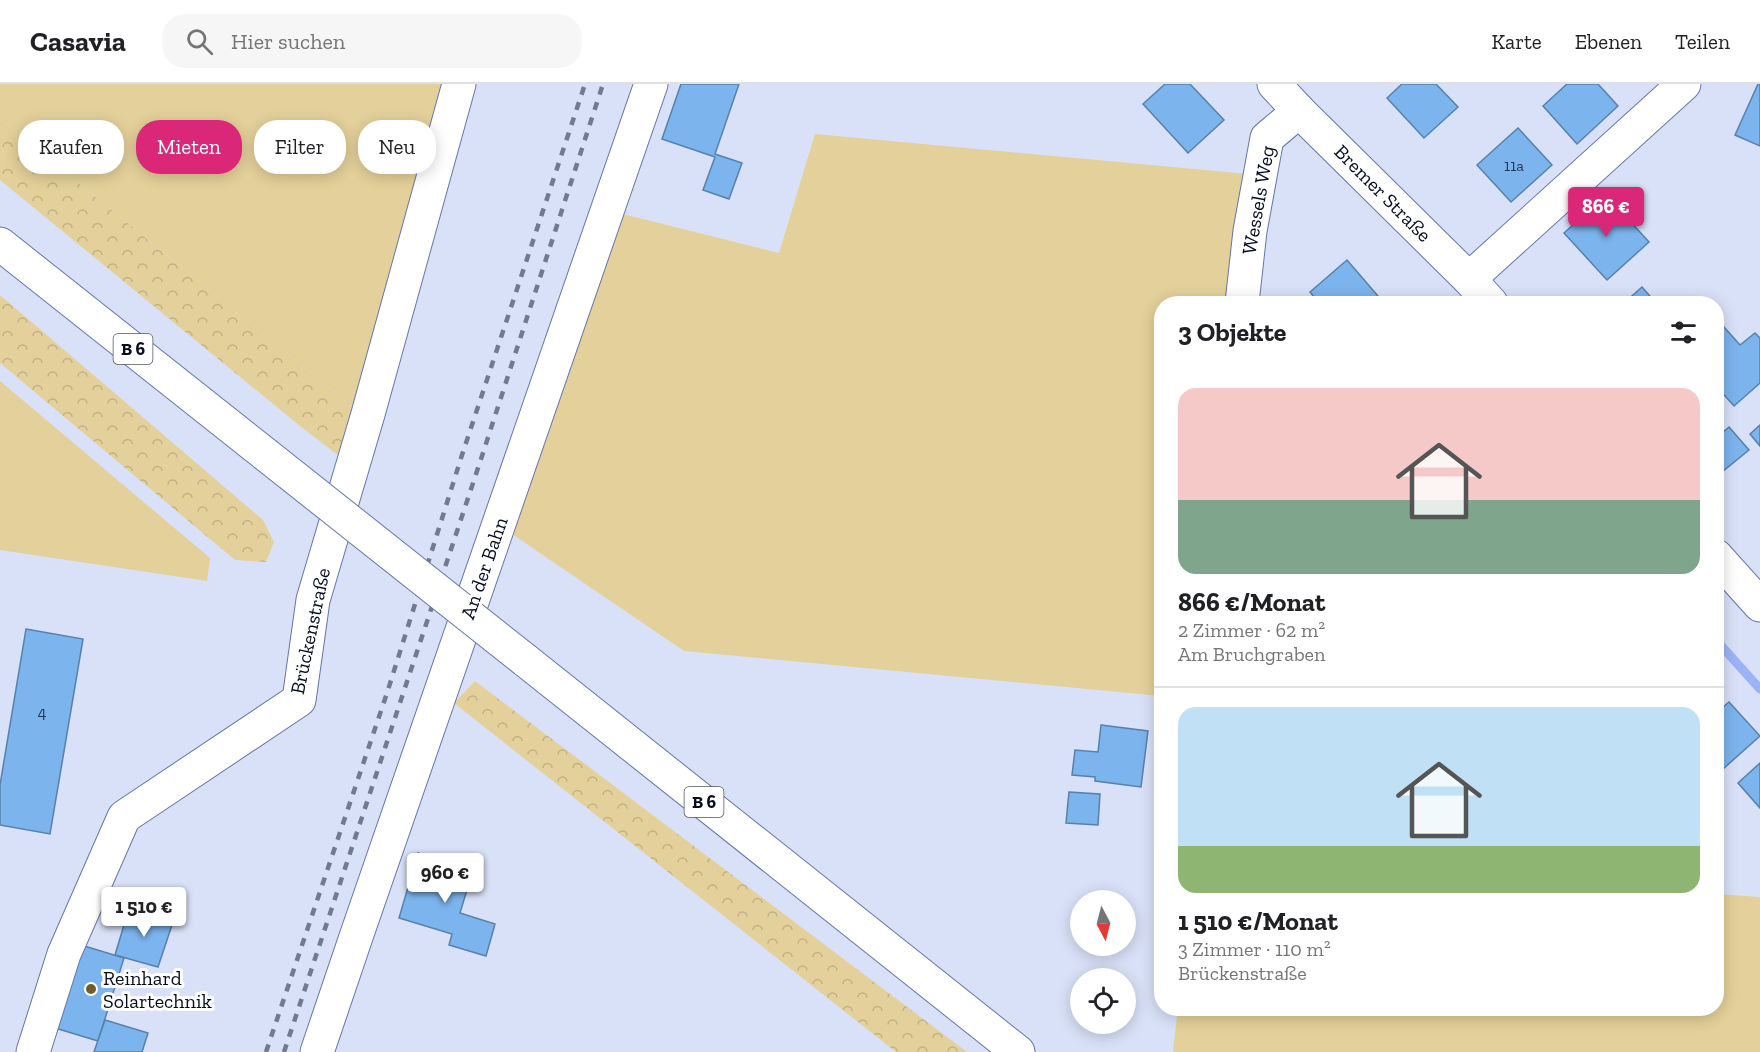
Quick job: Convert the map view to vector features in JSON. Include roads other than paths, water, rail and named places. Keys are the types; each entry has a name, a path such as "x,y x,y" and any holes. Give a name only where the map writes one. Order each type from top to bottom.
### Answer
{"street":[{"name":"Brückenstraße","path":"33,1052 64,954 124,817 299,700 313,600 368,414 459,84"},
{"name":"An der Bahn","path":"317,1052 651,84"},
{"name":"Bremer Straße","path":"1274,84 1480,291"},
{"path":"1480,291 1684,84"},
{"name":"Wessels Weg","path":"1243,296 1250,231 1267,138 1299,111"},
{"name":"B 6","path":"0,244 1018,1052"},
{"path":"1724,565 1760,605"}],"waterway":[{"path":"1724,649 1760,689"}],"railway":[{"path":"266,1052 387,693 462,455 585,84"},
{"path":"284,1052 603,84"}],"place":[{"name":"Reinhard Solartechnik","path":"91,989"}]}
